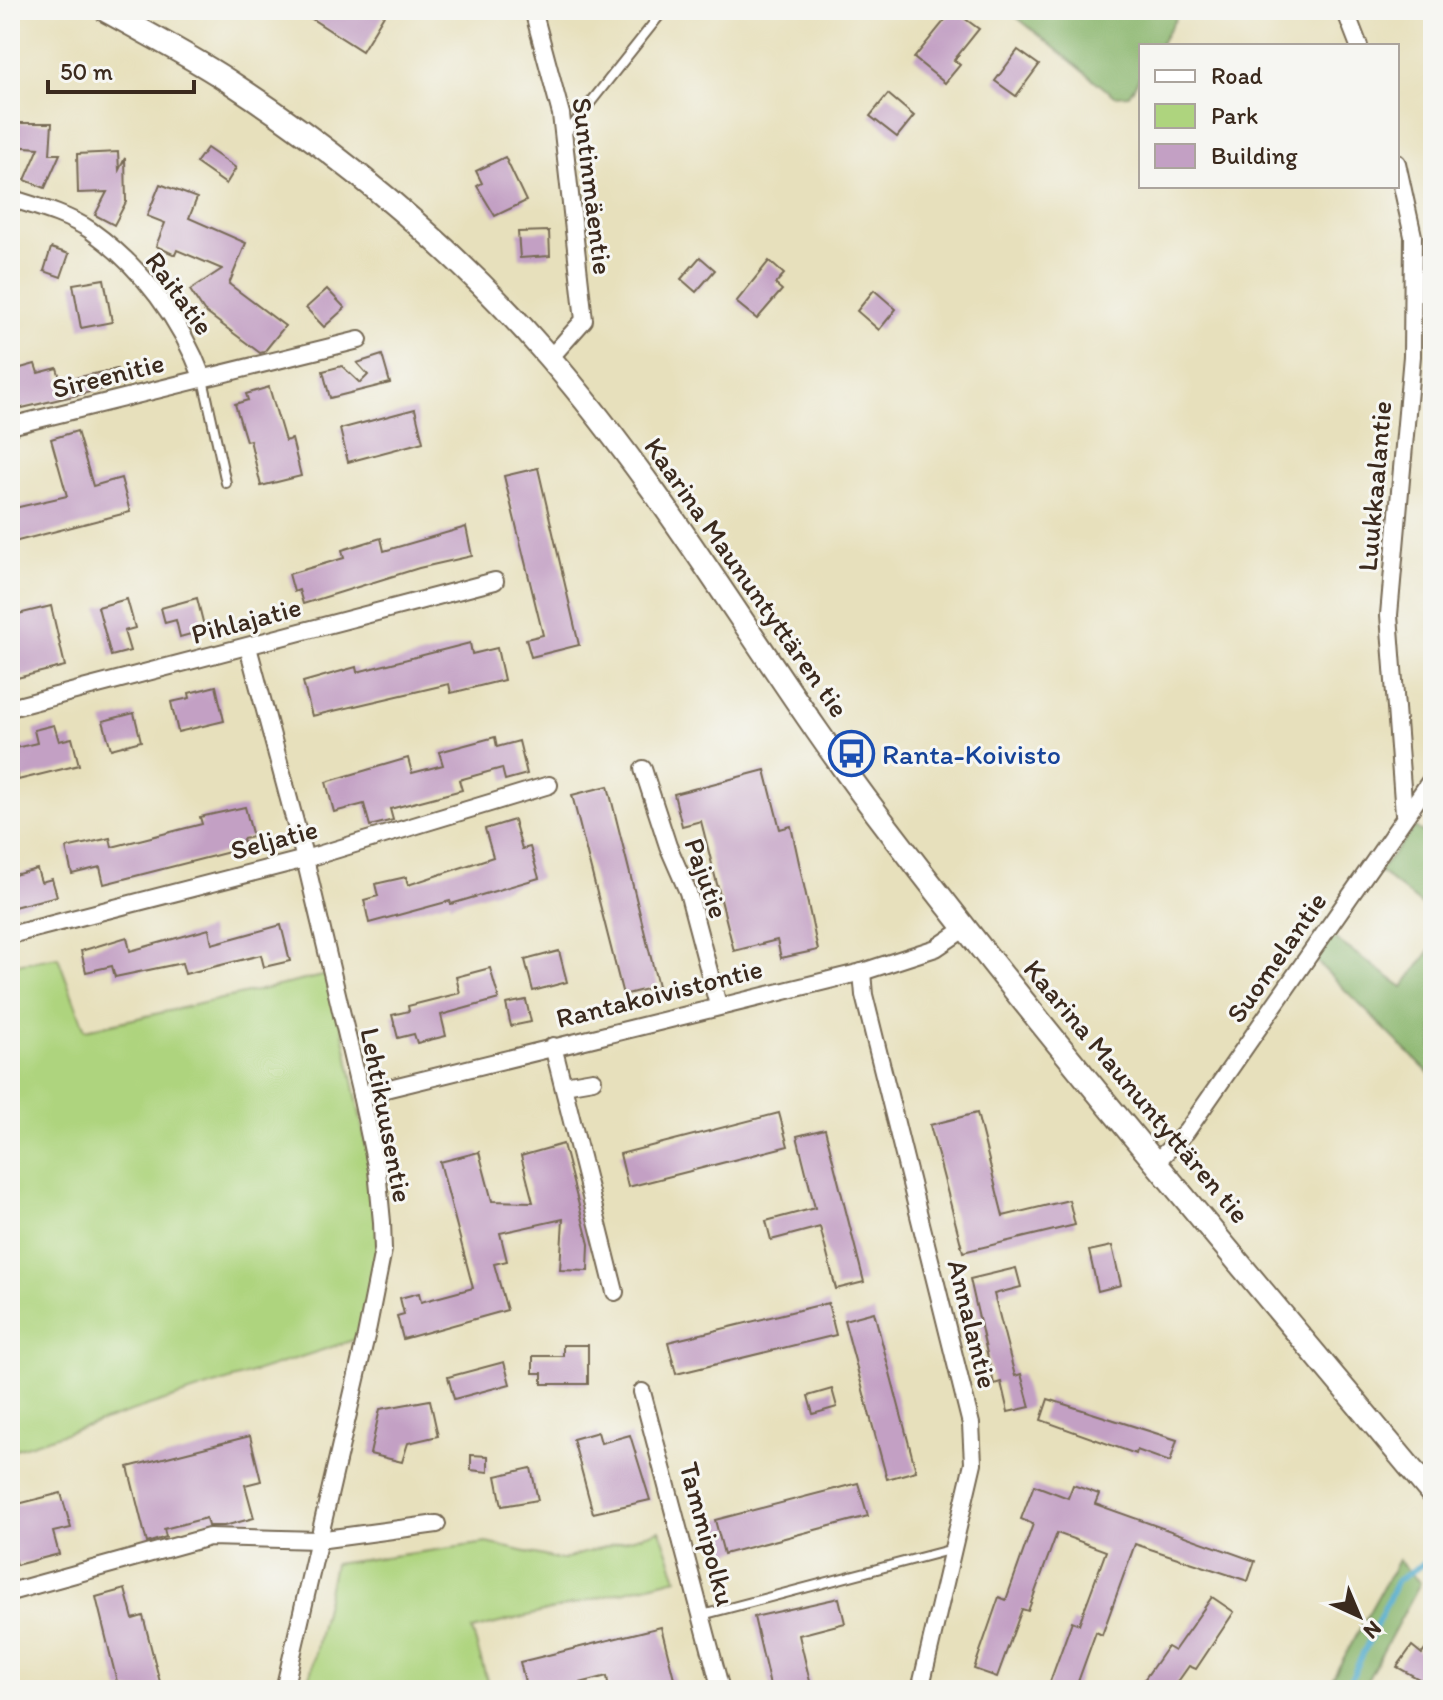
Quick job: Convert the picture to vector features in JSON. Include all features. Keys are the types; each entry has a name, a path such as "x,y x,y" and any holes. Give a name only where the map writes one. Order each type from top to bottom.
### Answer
{"main road":[{"name":"Kaarina Maununtyttären tie","path":"105,10 233,84 353,168 438,243 550,358 631,461 867,802 964,929 1433,1495"}],"street":[{"name":"Suntinmäentie","path":"533,10 561,114 584,320 550,358"},
{"path":"1345,10 1358,44"},
{"name":"Luukkaalantie","path":"1399,172 1413,236 1412,356 1389,615 1404,814"},
{"name":"Raitatie","path":"10,198 88,229 142,275 188,338 203,379"},
{"name":"Sireenitie","path":"10,426 359,340"},
{"name":"Pihlajatie","path":"10,708 495,581"},
{"name":"Lehtikuusentie","path":"248,647 305,859 361,1095 377,1170 383,1250 284,1690"},
{"name":"Pajutie","path":"643,769 668,846 688,892 718,1005"},
{"name":"Suomelantie","path":"1156,1162 1186,1132 1404,814 1433,777"},
{"name":"Seljatie","path":"10,935 305,859 549,785"},
{"name":"Rantakoivistontie","path":"361,1095 862,972 936,948 964,929"},
{"name":"Annalantie","path":"862,972 864,995 971,1424 973,1463 920,1690"},
{"path":"553,1046 615,1292"},
{"path":"564,1085 593,1080"},
{"name":"Tammipolku","path":"642,1392 721,1690"},
{"path":"10,1592 209,1537 318,1540 437,1524"}],"lane":[{"path":"564,137 664,10"},
{"name":"Raitatie","path":"203,379 226,483"},
{"path":"702,1615 953,1548"}],"green space":[{"path":"1008,10 1181,10 1160,44 1139,44 1139,78 1129,95 1114,96"},
{"path":"1415,827 1433,840 1433,914 1379,871"},
{"path":"1331,936 1403,987 1433,946 1433,1077 1316,961"},
{"path":"58,957 85,1030 331,974 382,1222 366,1336 10,1451 10,965"},
{"path":"660,1530 677,1578 472,1630 490,1690 307,1690 334,1564 487,1543 561,1560"},
{"path":"1398,1560 1420,1583 1362,1690 1326,1690"}],"building":[{"path":"298,10 387,10 362,51"},
{"path":"953,10 979,29 954,60 960,65 945,83 914,58"},
{"path":"1018,50 1039,65 1016,96 995,81"},
{"path":"888,94 914,116 897,137 870,116"},
{"path":"10,123 52,123 50,154 60,154 45,188 25,180 39,148 10,146"},
{"path":"207,148 236,168 226,184 196,163"},
{"path":"118,152 119,170 125,158 126,202 114,225 95,215 107,192 78,193 77,154"},
{"path":"505,157 526,201 495,216 477,186 482,183 476,171"},
{"path":"160,184 197,198 189,218 246,243 229,284 285,326 264,352 260,353 204,311 190,290 222,269 177,250 175,255 156,246 165,223 147,216"},
{"path":"549,231 550,256 520,258 518,232"},
{"path":"51,248 69,254 61,277 44,271"},
{"path":"700,257 715,270 696,292 681,279"},
{"path":"769,261 784,274 775,284 782,290 757,319 736,302"},
{"path":"104,279 112,322 81,328 73,284"},
{"path":"327,289 345,308 324,327 306,308"},
{"path":"874,290 896,309 879,330 857,311"},
{"path":"382,355 390,383 330,398 323,371 342,366 360,383 368,375 357,363"},
{"path":"35,364 38,373 57,368 61,381 117,369 120,382 111,387 18,409 10,371"},
{"path":"269,387 285,441 292,439 301,476 261,486 250,440 246,441 235,404 248,400 246,394"},
{"path":"415,409 423,442 348,462 340,429"},
{"path":"77,431 93,486 121,478 130,512 10,543 10,509 67,496 51,439"},
{"path":"538,468 579,645 531,657 526,639 543,635 504,476"},
{"path":"466,527 472,556 419,568 303,604 299,590 294,592 289,574 344,558 342,550 381,538 384,551"},
{"path":"197,598 205,630 180,637 176,620 165,623 161,608"},
{"path":"127,599 135,628 124,631 130,651 111,656 98,607"},
{"path":"51,606 65,666 13,679 10,616"},
{"path":"470,643 472,654 497,648 504,680 451,693 449,684 312,716 303,682 356,667 357,672"},
{"path":"216,686 224,721 178,732 171,702 190,698 189,693"},
{"path":"134,713 141,741 111,749 103,721"},
{"path":"54,725 59,741 72,738 79,765 18,780 11,749 37,743 34,730"},
{"path":"495,737 497,747 519,741 527,774 505,780 502,768 459,780 462,790 390,809 393,820 370,826 364,804 334,812 326,782 408,758 412,773 443,765 439,752"},
{"path":"765,770 780,829 791,826 818,950 781,958 777,940 734,951 701,821 682,826 674,794"},
{"path":"608,786 658,986 623,995 572,795"},
{"path":"245,807 253,837 243,839 245,848 104,884 100,867 72,874 66,848 110,838 112,847 202,824 200,817"},
{"path":"514,820 522,849 530,847 539,878 451,904 450,901 369,923 364,900 378,896 375,884 406,877 408,885 493,857 485,829"},
{"path":"37,869 41,882 52,879 57,896 10,908 10,876"},
{"path":"281,925 290,961 264,967 261,955 185,974 182,963 115,977 112,966 86,972 81,951 127,937 130,951 209,929 212,944"},
{"path":"559,951 567,982 533,991 525,960"},
{"path":"490,968 499,999 441,1015 446,1036 417,1043 414,1034 398,1038 392,1015 409,1011 408,1006 460,993 456,977"},
{"path":"526,1000 531,1022 511,1026 506,1004"},
{"path":"779,1113 788,1146 628,1187 620,1154"},
{"path":"977,1113 1003,1216 1069,1200 1075,1225 963,1252 930,1125"},
{"path":"825,1129 864,1282 836,1289 820,1227 771,1240 766,1221 815,1208 797,1136"},
{"path":"563,1144 589,1244 588,1271 560,1270 563,1219 500,1233 507,1261 494,1264 507,1310 403,1339 397,1316 404,1314 400,1298 419,1293 421,1302 473,1288 440,1162 479,1152 492,1201 533,1202 521,1156"},
{"path":"1112,1246 1121,1285 1098,1291 1089,1251"},
{"path":"1016,1268 1021,1287 994,1294 1015,1376 1021,1374 1030,1407 1008,1412 1001,1382 994,1384 970,1279"},
{"path":"828,1303 836,1335 676,1374 668,1342"},
{"path":"874,1312 916,1471 887,1479 844,1320"},
{"path":"563,1345 588,1345 588,1384 542,1384 542,1373 533,1373 533,1356 563,1356"},
{"path":"504,1362 510,1384 454,1399 448,1377"},
{"path":"832,1389 837,1407 813,1414 808,1396"},
{"path":"1048,1399 1177,1440 1170,1462 1137,1450 1136,1454 1041,1420"},
{"path":"430,1400 438,1436 408,1443 402,1462 370,1454 380,1409"},
{"path":"598,1432 601,1443 630,1435 650,1500 593,1513 573,1439"},
{"path":"250,1436 261,1481 245,1485 254,1518 224,1526 208,1526 206,1518 164,1529 166,1537 147,1543 128,1467"},
{"path":"471,1455 488,1456 488,1472 471,1470"},
{"path":"531,1468 538,1500 502,1506 496,1476"},
{"path":"858,1483 868,1516 724,1554 715,1520"},
{"path":"1034,1485 1068,1498 1073,1485 1099,1494 1095,1504 1255,1561 1248,1581 1135,1544 1102,1635 1096,1632 1075,1690 1047,1690 1072,1621 1079,1624 1106,1551 1057,1533 1028,1611 1022,1609 997,1677 974,1669 999,1597 1006,1600 1033,1524 1021,1519"},
{"path":"61,1493 71,1528 53,1532 59,1554 16,1565 10,1542 10,1506"},
{"path":"125,1589 133,1619 143,1616 162,1690 119,1690 96,1597"},
{"path":"1212,1597 1234,1612 1196,1669 1189,1666 1172,1690 1137,1690 1167,1647 1174,1651"},
{"path":"839,1598 845,1623 799,1635 812,1690 771,1690 754,1617"},
{"path":"661,1627 677,1690 609,1690 607,1676 553,1690 527,1690 520,1662"},
{"path":"1433,1639 1433,1673 1426,1683 1397,1667 1412,1646 1422,1654"}],"waterway":[{"path":"1346,1690 1397,1581 1433,1557"}],"place":[{"name":"Ranta-Koivisto","path":"851,754"}]}
